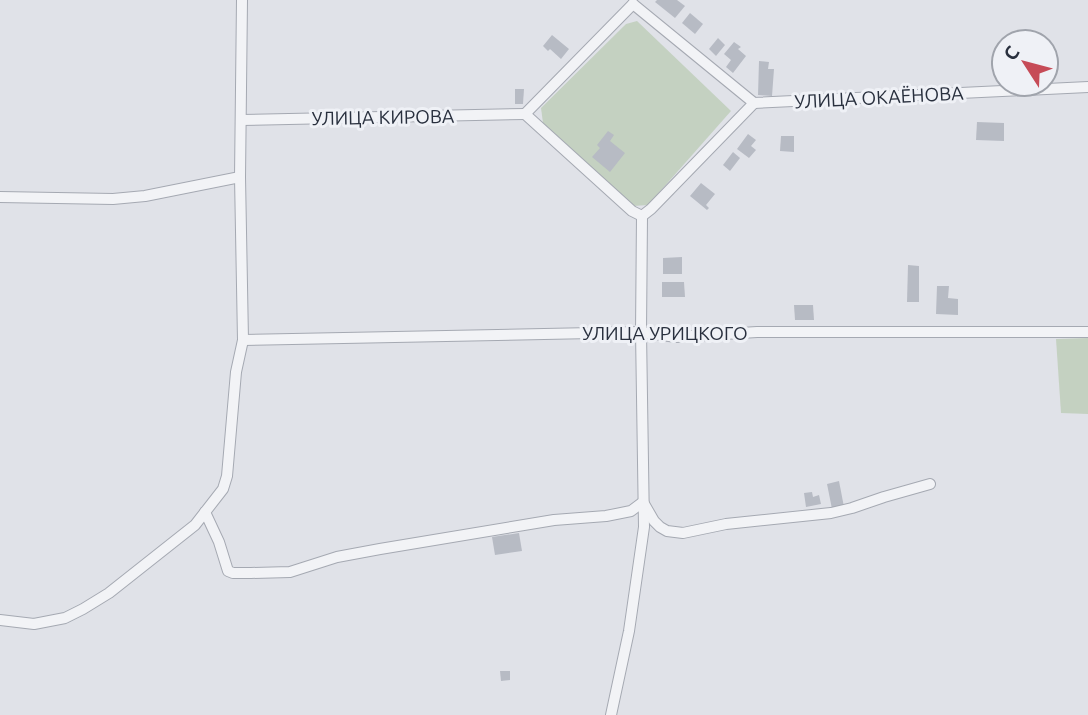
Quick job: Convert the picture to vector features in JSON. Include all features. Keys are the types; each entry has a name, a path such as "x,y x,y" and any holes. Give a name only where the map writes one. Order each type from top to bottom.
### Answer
{"street":[{"path":"0,620 34,624 65,618 83,609 109,593 195,526 223,489 227,476 236,372 243,340 240,177 242,0"},
{"path":"633,2 754,103 642,216 632,211 525,114 633,2"},
{"name":"УЛИЦА ОКАЁНОВА","path":"754,103 1088,87"},
{"name":"УЛИЦА КИРОВА","path":"241,120 525,114"},
{"path":"0,197 113,199 145,196 240,177"},
{"path":"611,715 629,631 644,527 642,216"},
{"name":"УЛИЦА УРИЦКОГО","path":"243,340 641,332 676,337 757,332 1088,332"},
{"path":"643,502 660,527 667,531 683,533 726,524 852,509 930,484"},
{"path":"205,513 219,542 228,571 290,572 359,553 554,520 606,516 631,511 643,502"}],"green space":[{"path":"637,21 731,111 648,205 633,206 543,123 541,108 626,24"},
{"path":"1088,338 1088,414 1061,413 1056,339"}],"building":[{"path":"677,0 685,6 675,18 655,2"},
{"path":"690,13 703,24 695,34 682,23"},
{"path":"552,35 569,49 561,59 543,46"},
{"path":"718,38 725,45 716,56 709,49"},
{"path":"734,42 746,56 733,73 726,67 731,60 724,54"},
{"path":"759,61 769,62 768,69 774,69 772,96 758,95"},
{"path":"515,89 524,89 523,104 515,104"},
{"path":"977,122 1004,123 1004,141 976,140"},
{"path":"608,131 614,135 610,141 625,153 610,172 592,157"},
{"path":"748,134 756,140 751,146 756,150 749,158 737,149"},
{"path":"781,136 794,136 794,152 780,151"},
{"path":"733,152 740,158 730,171 723,165"},
{"path":"701,183 715,194 706,205 709,208 707,210 690,196"},
{"path":"682,257 682,274 663,274 663,258"},
{"path":"908,265 919,266 919,302 907,302"},
{"path":"662,282 684,282 685,297 662,297"},
{"path":"937,286 949,286 948,298 958,299 958,315 936,314"},
{"path":"794,305 813,305 814,320 795,320"},
{"path":"839,481 844,507 832,509 827,484"},
{"path":"812,492 813,497 819,495 821,504 806,507 804,493"},
{"path":"519,533 522,551 495,555 492,537"},
{"path":"500,671 510,671 510,680 501,681"}]}
